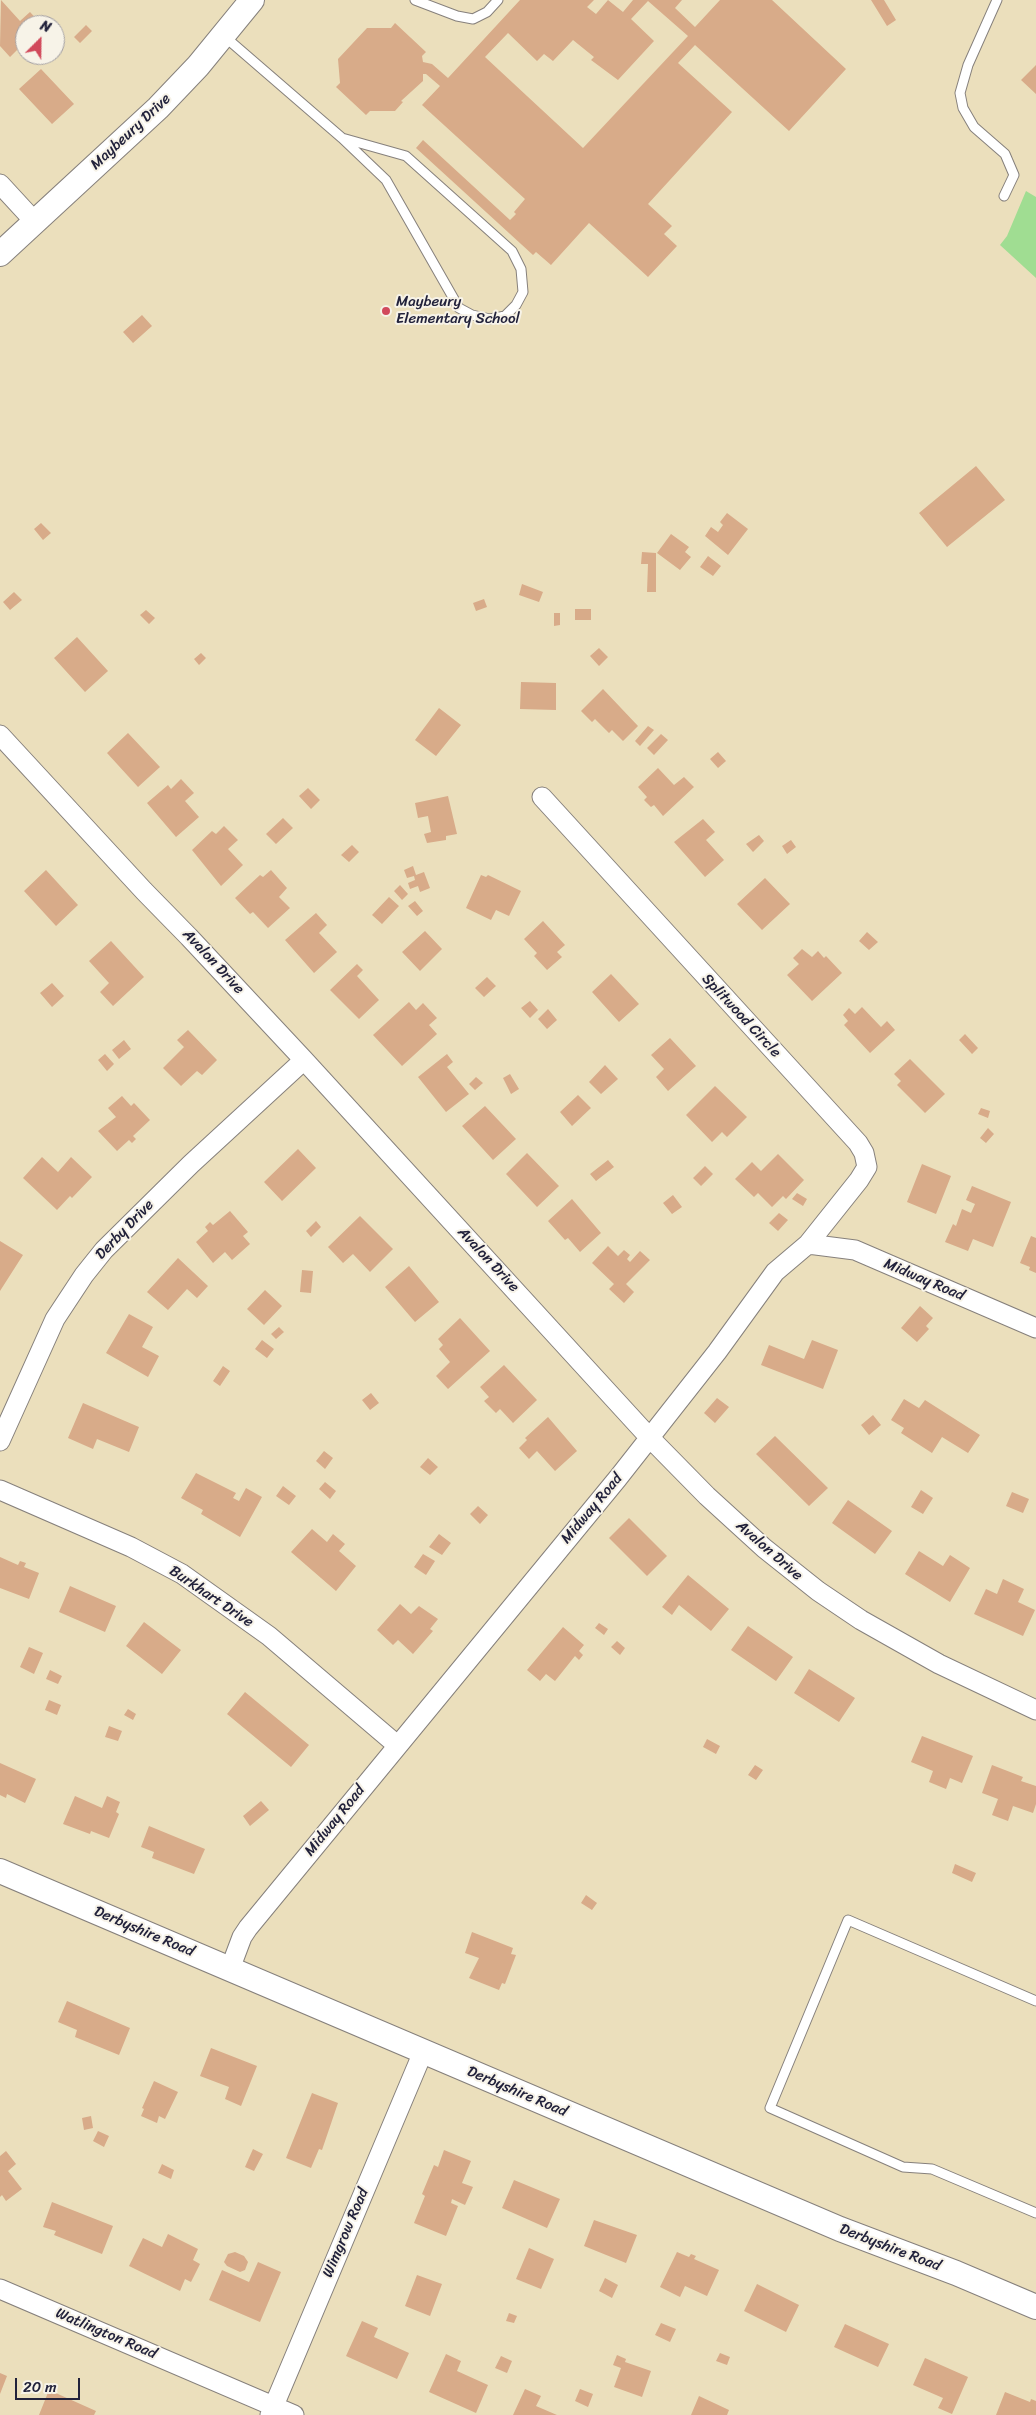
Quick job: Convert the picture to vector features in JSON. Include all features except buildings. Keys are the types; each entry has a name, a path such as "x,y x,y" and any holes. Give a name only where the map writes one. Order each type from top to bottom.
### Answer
{"street":[{"name":"Maybeury Drive","path":"0,254 158,108 224,36 252,0"},
{"path":"0,184 35,222"},
{"name":"Avalon Drive","path":"0,734 144,891 190,937 304,1060 650,1437 707,1496 764,1548 818,1591 861,1620 939,1664 1036,1710"},
{"name":"Splitwood Circle","path":"542,797 858,1143 864,1153 867,1167 859,1180 808,1244"},
{"name":"Derby Drive","path":"0,1441 51,1327 84,1275 104,1250 191,1164 304,1060"},
{"name":"Midway Road","path":"230,1969 242,1937 248,1928 618,1478 717,1352 775,1272 808,1244 854,1250 1036,1328"},
{"name":"Burkhart Drive","path":"0,1490 131,1547 182,1574 269,1636 397,1745"},
{"name":"Derbyshire Road","path":"0,1870 840,2230 1035,2303"},
{"name":"Wimgrow Road","path":"272,2411 423,2052"},
{"name":"Watlington Road","path":"0,2289 272,2411 294,2415"}],"lane":[{"path":"415,0 429,2 457,16 473,19 487,12 498,0"},
{"path":"997,0 968,65 960,94 964,108 974,127 1004,154 1014,175 1004,196"},
{"path":"224,36 342,138 386,180 458,308 472,315 490,318 505,316 516,305 522,292 521,269 512,251 406,156 342,138"},
{"path":"1036,2001 848,1920 770,2108 903,2166 932,2169 1036,2213"}],"green space":[{"path":"1026,191 1036,197 1036,278 1000,245 1007,236"}],"place":[{"name":"Maybeury Elementary School","path":"386,311"}]}
